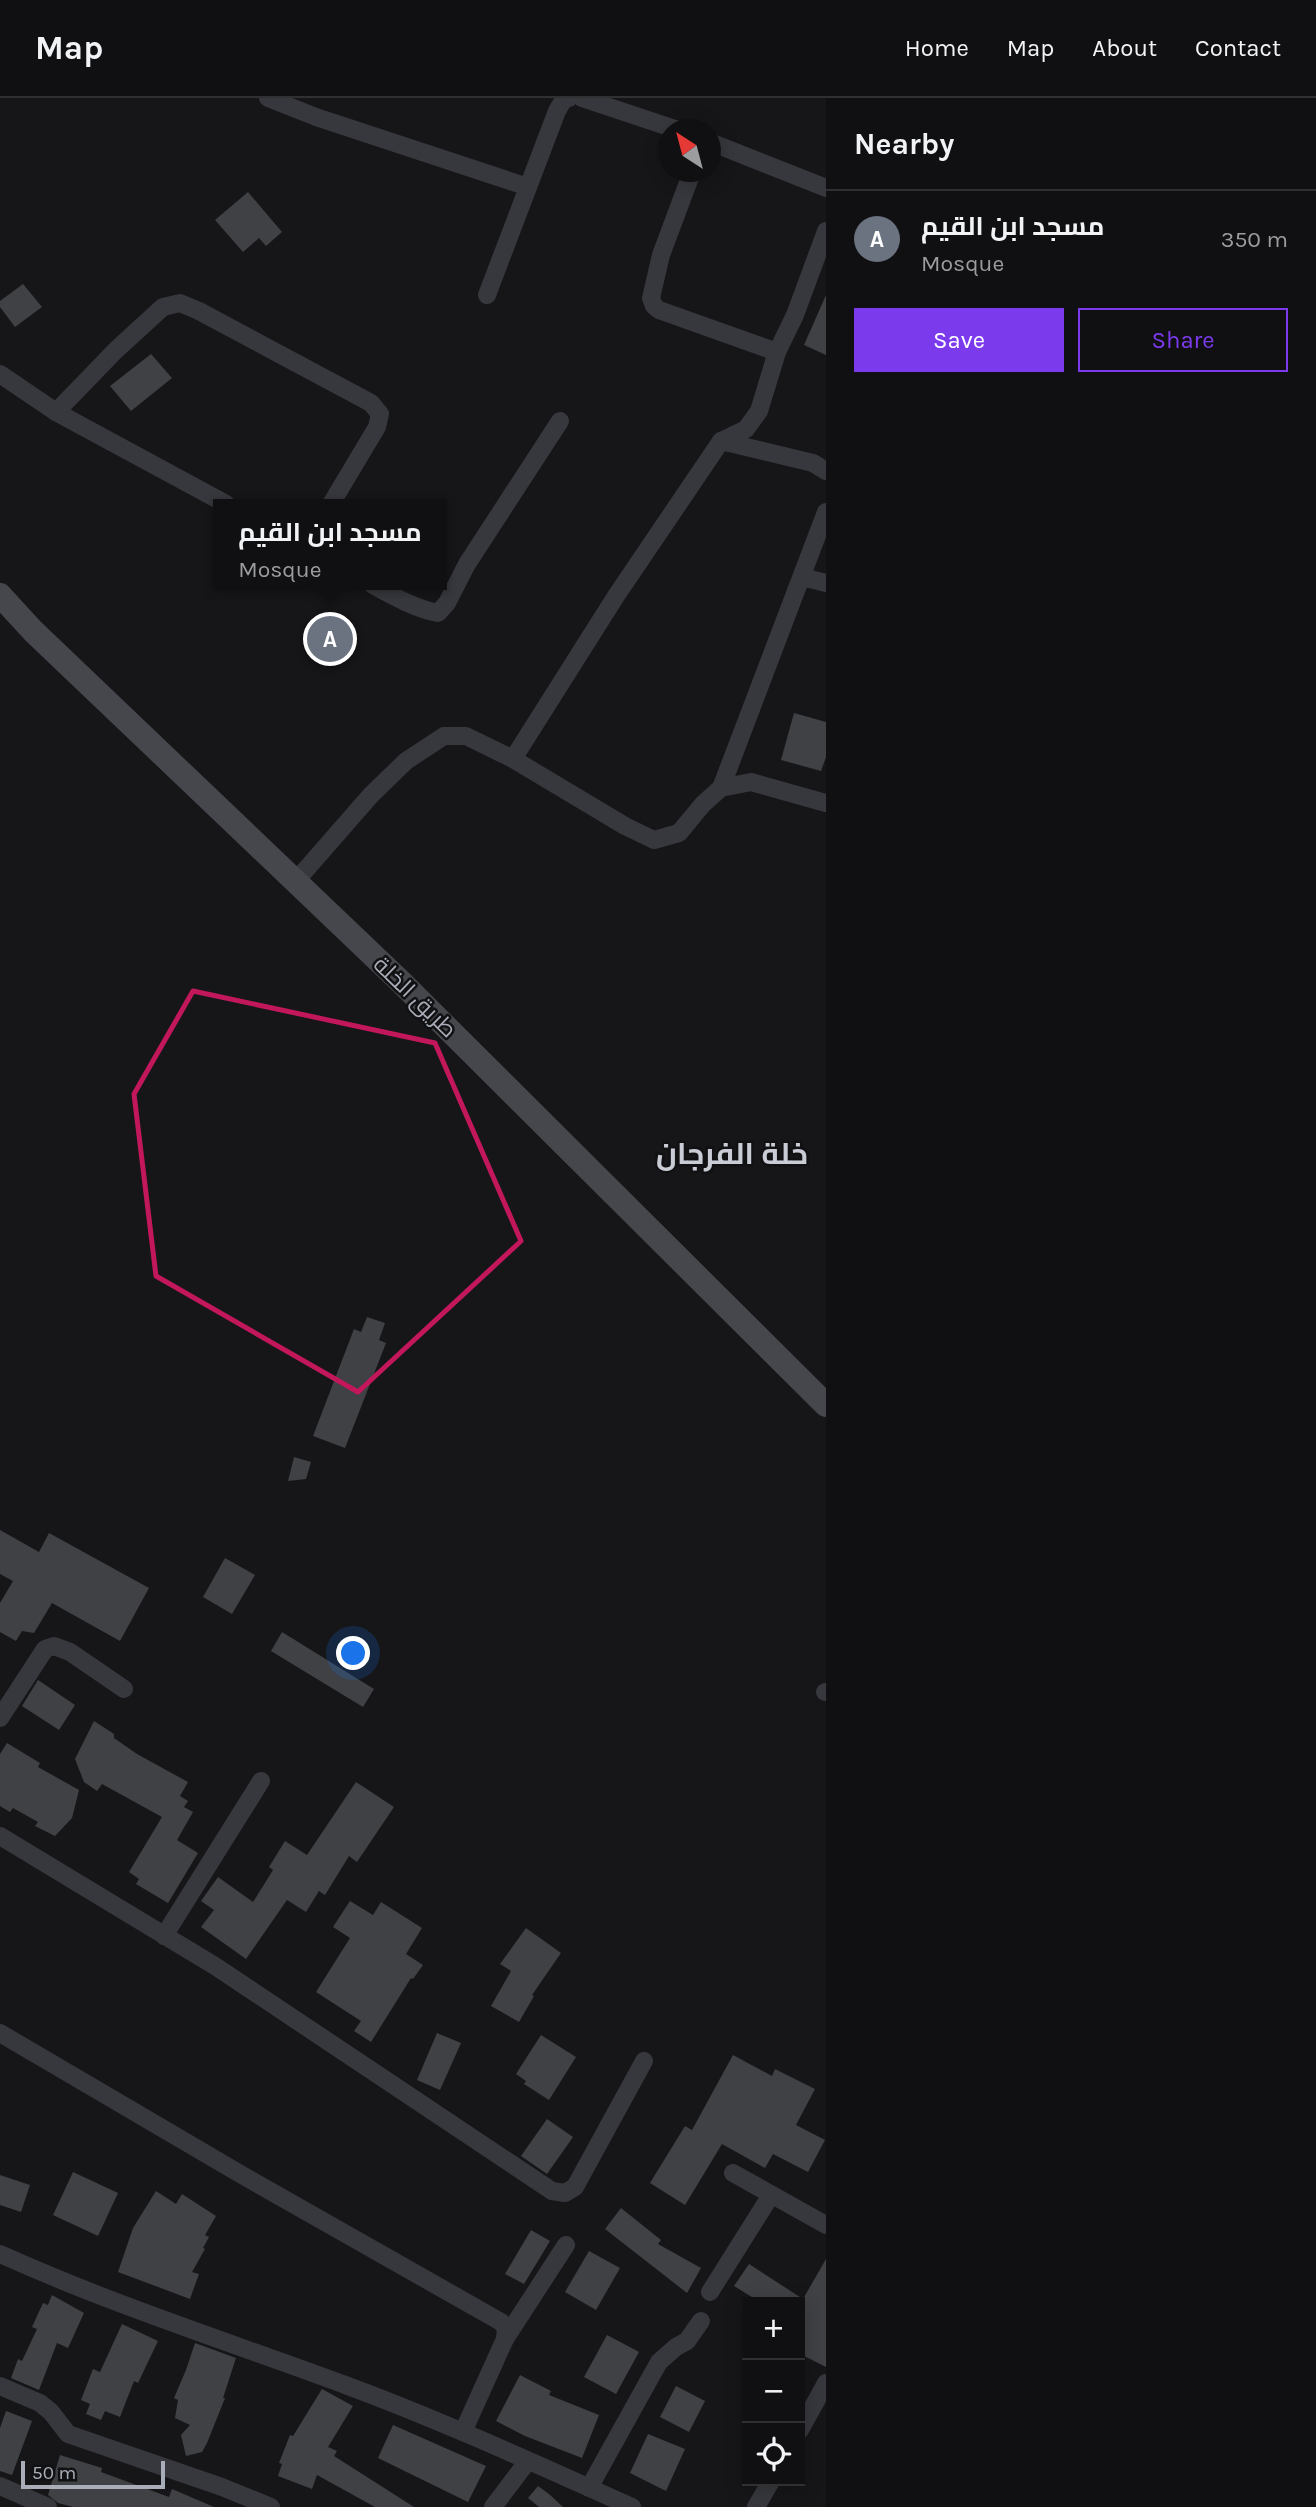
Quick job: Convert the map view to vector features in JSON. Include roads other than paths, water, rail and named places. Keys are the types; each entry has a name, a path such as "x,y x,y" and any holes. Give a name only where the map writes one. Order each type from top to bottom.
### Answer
{"street":[{"path":"268,98 316,117 528,187"},
{"path":"487,295 557,111 564,99 569,98"},
{"path":"582,98 658,123"},
{"path":"721,146 826,188"},
{"path":"688,182 661,255 651,298 654,306 777,352"},
{"path":"513,759 616,596 721,441 746,429 759,411 777,352 826,231"},
{"path":"56,412 116,350 163,307 180,303 371,403 380,414 377,426 334,499"},
{"path":"0,374 56,412 217,499"},
{"path":"383,590 438,612 447,603 467,564 560,421"},
{"path":"721,441 813,463 826,471"},
{"path":"295,882 371,795 406,761 444,736 466,736 513,759 653,840 679,833 703,804 721,788 826,512"},
{"path":"802,577 826,583"},
{"name":"طريق الخلة","path":"0,595 33,631 401,982 826,1405"},
{"path":"721,788 751,782 826,803"},
{"path":"0,1718 45,1649 54,1646 70,1653 124,1689"},
{"path":"164,1936 261,1781"},
{"path":"0,1836 215,1966 552,2191 565,2193 575,2187 644,2061"},
{"path":"0,2033 501,2322 506,2329 505,2339"},
{"path":"733,2174 826,2225"},
{"path":"710,2292 771,2195"},
{"path":"463,2431 505,2339 566,2245"},
{"path":"0,2254 64,2283 351,2387 463,2431 632,2507"},
{"path":"589,2488 659,2362 676,2347 687,2342 701,2321"},
{"path":"804,2423 826,2383"},
{"path":"0,2386 40,2403 51,2412 68,2434 222,2487 271,2507"},
{"path":"493,2507 527,2462"},
{"path":"0,2486 48,2507"},
{"path":"757,2507 768,2486"}],"place":[{"name":"مسجد ابن القيم","path":"330,639"}],"district":[{"name":"خلة الفرجان","path":"732,1154"}]}
